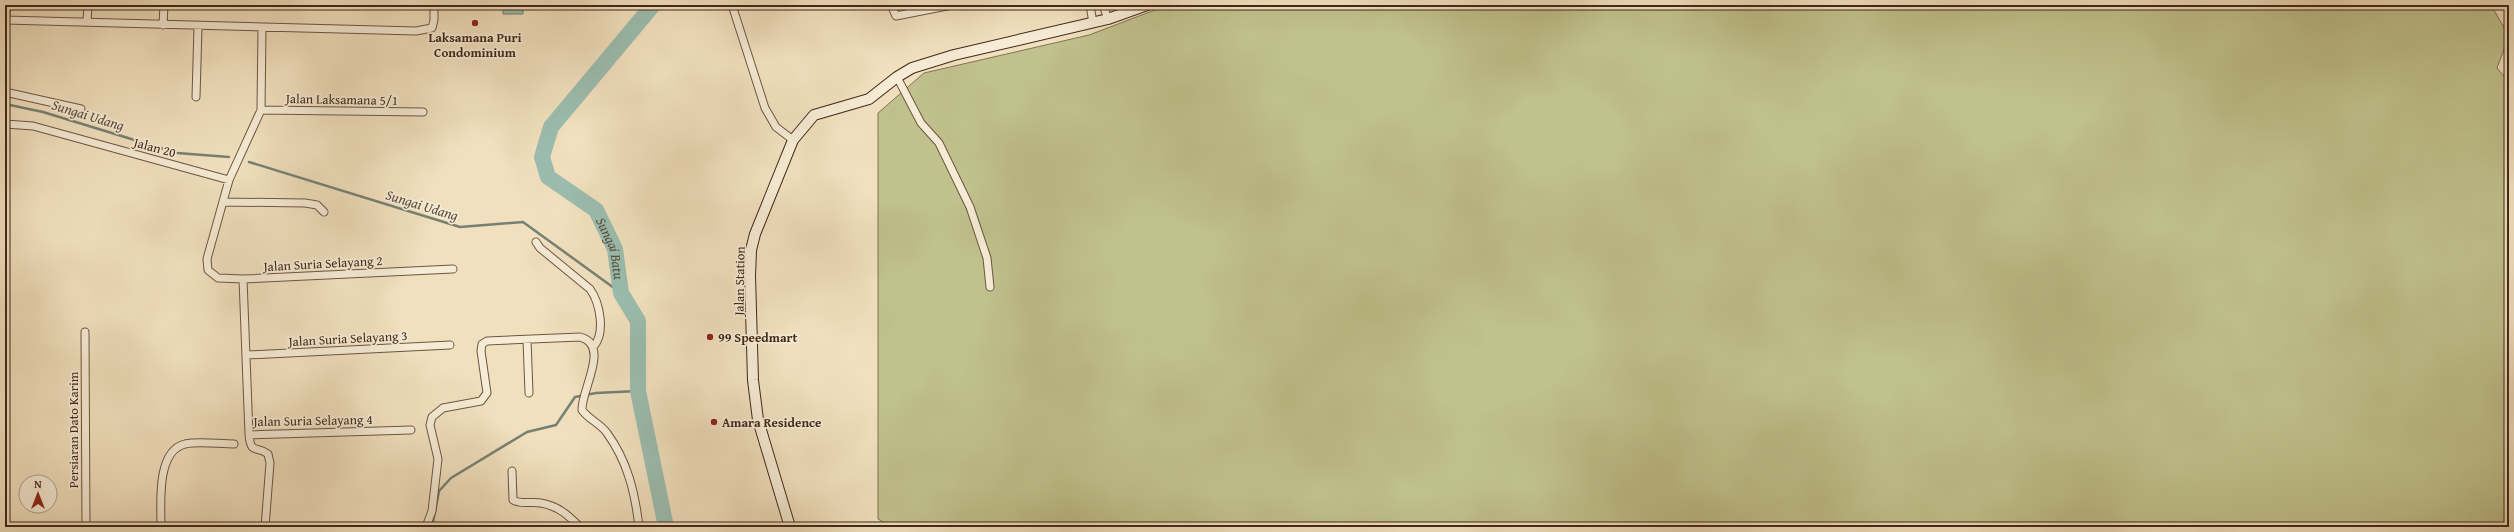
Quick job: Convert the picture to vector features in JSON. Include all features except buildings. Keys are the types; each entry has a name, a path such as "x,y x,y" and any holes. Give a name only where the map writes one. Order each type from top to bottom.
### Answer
{"street":[{"path":"6,5 6,20 198,27 416,31 432,28 434,20 434,5"},
{"path":"87,22 88,5"},
{"path":"163,25 164,5"},
{"path":"732,5 765,108 776,127 793,140"},
{"path":"891,5 896,16 952,5"},
{"path":"1090,5 1093,23"},
{"path":"1104,5 1108,19"},
{"name":"Jalan Station","path":"790,527 758,420 753,380 750,276 751,250 755,234 793,140 814,115 869,99 897,77 912,68 954,55 1108,19 1146,5"},
{"path":"196,97 198,27"},
{"path":"262,28 261,110 229,180 224,202 305,203 317,205 324,212"},
{"path":"897,77 920,123 939,142 970,207 986,252 990,287"},
{"path":"5,92 81,109"},
{"name":"Jalan Laksamana 5/1","path":"261,110 423,112"},
{"name":"Jalan 20","path":"5,124 33,126 229,180"},
{"name":"Jalan Suria Selayang 2","path":"224,202 207,259 208,270 218,278 243,279 453,269"},
{"path":"536,242 590,289 595,296 601,334 599,341 593,347"},
{"name":"Jalan Suria Selayang 4","path":"243,279 249,435 411,430"},
{"name":"Persiaran Dato Karim","path":"85,332 86,527"},
{"path":"426,527 432,511 438,459 430,424 432,417 443,408 481,401 487,393 481,351 482,344 487,341 580,337 589,341 593,347 593,368 582,406 584,412 606,432 620,452 630,478 639,527"},
{"path":"527,340 529,393"},
{"name":"Jalan Suria Selayang 3","path":"247,355 450,345"},
{"path":"249,435 250,446 253,449 268,454 270,463 265,527"},
{"path":"161,527 164,469 171,452 184,444 234,444"},
{"path":"512,471 513,500 517,502 553,506 564,512 580,527"},
{"path":"5,527 14,527"}],"green space":[{"path":"1168,5 2491,5 2509,36 2497,68 2509,82 2509,527 891,527 878,519 878,113 924,73 1089,35"}],"shaded area":[{"path":"503,5 523,5 523,14 503,14"}],"waterway":[{"name":"Sungai Batu","path":"653,5 551,127 542,157 548,177 596,210 615,249 621,293 638,321 638,391 666,527"},
{"name":"Sungai Udang","path":"5,104 43,112 164,149"},
{"name":"Sungai Udang","path":"177,153 229,157"},
{"name":"Sungai Udang","path":"249,162 460,227 523,222 621,293"},
{"path":"432,527 439,491 451,478 527,432 556,425 575,397 596,393 638,391"}],"place":[{"name":"Laksamana Puri Condominium","path":"475,23"},
{"name":"99 Speedmart","path":"710,337"},
{"name":"Amara Residence","path":"714,422"}]}
